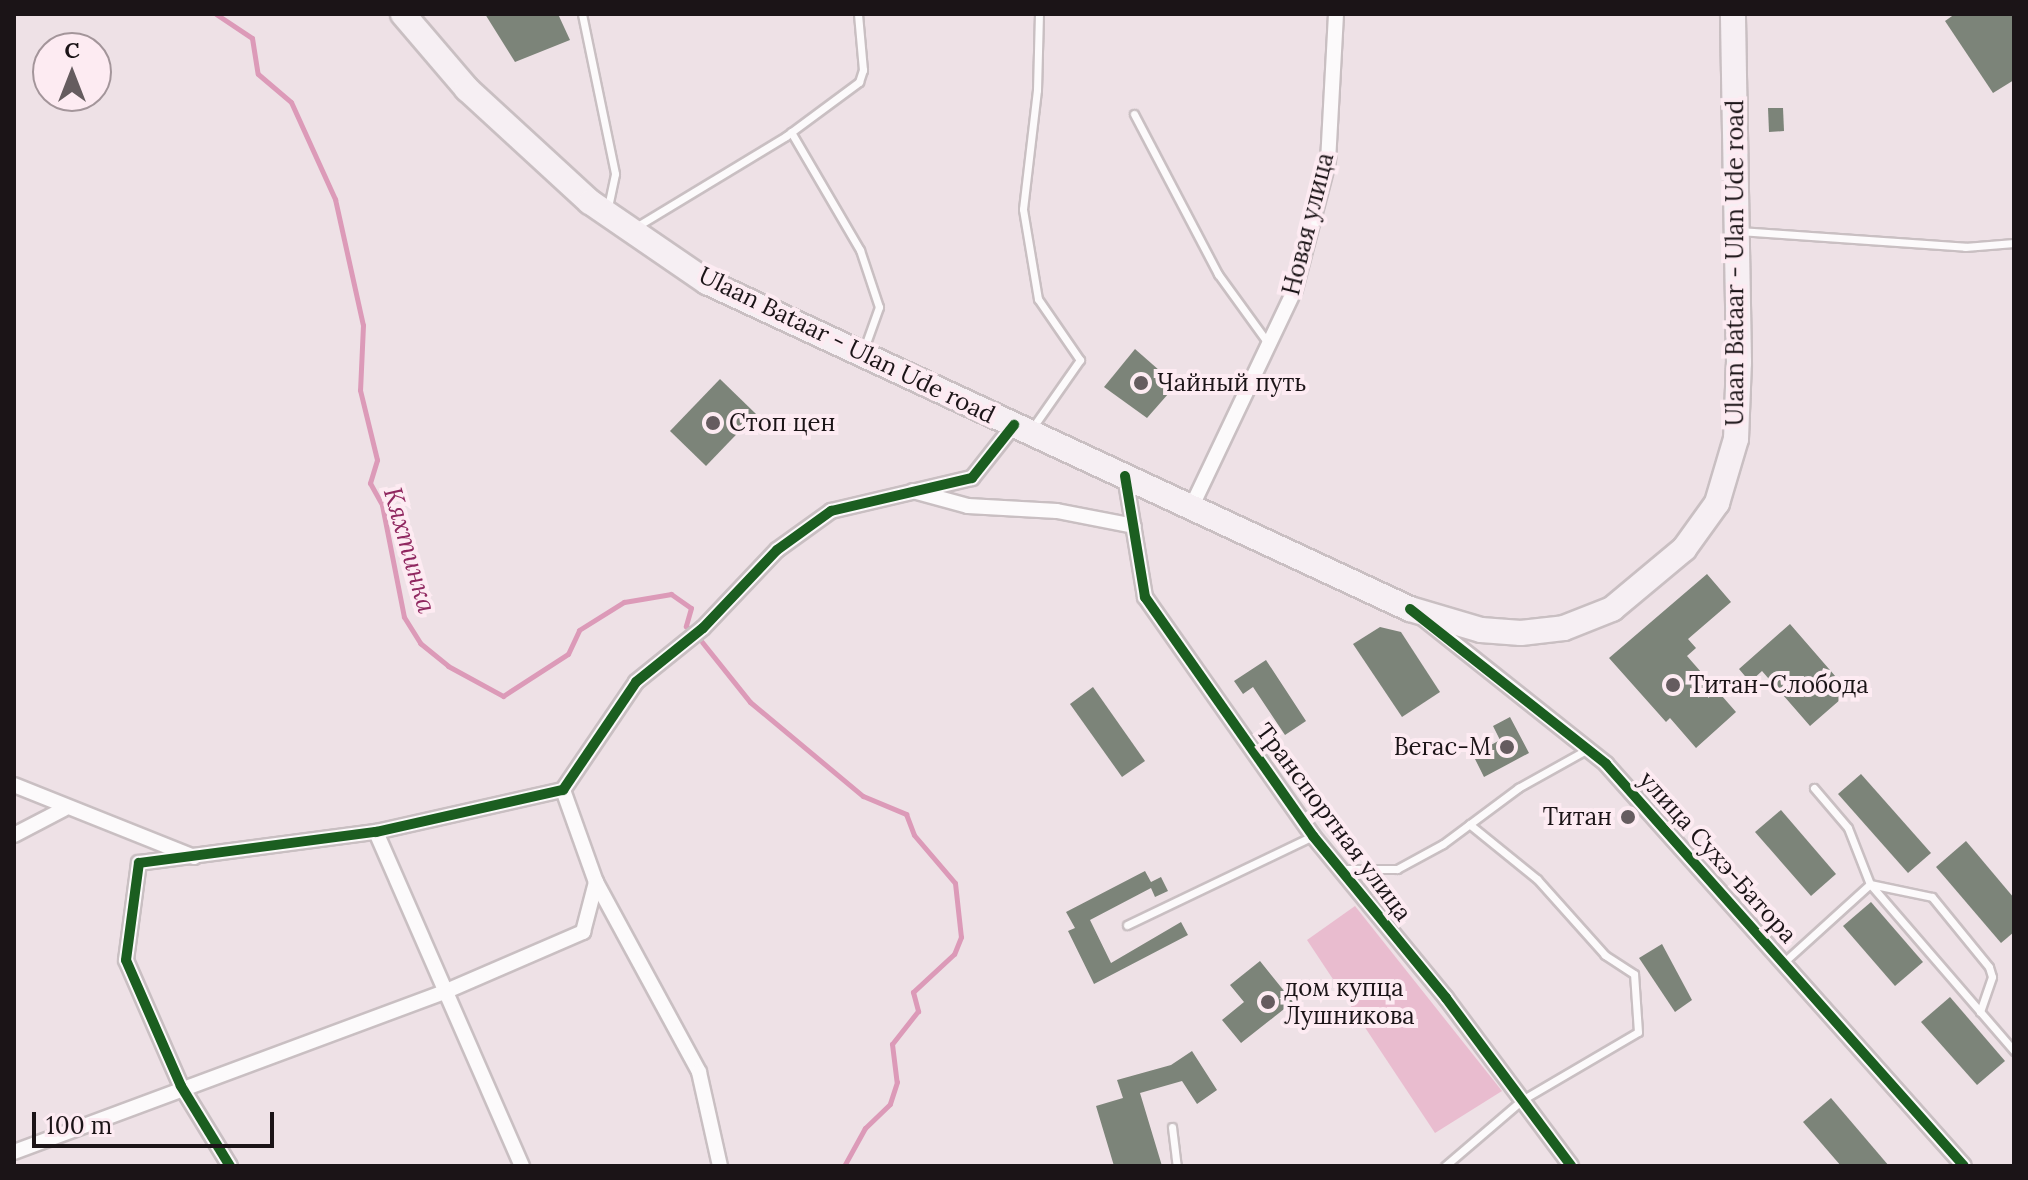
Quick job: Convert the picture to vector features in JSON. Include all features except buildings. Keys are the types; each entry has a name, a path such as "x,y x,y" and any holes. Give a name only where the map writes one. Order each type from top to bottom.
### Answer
{"main road":[{"name":"Ulaan Bataar - Ulan Ude road","path":"403,14 467,89 607,214 707,282 1410,609 1481,630 1564,628 1612,609 1684,549 1717,503 1736,439 1736,14"}],"street":[{"name":"Новая улица","path":"1191,508 1295,289 1328,162 1336,14"},
{"path":"230,1166 181,1086 126,960 139,863 198,859 376,832 563,790 636,682 703,628 777,550 831,511 909,490 972,478 1022,428"},
{"name":"Транспортная улица","path":"1125,476 1145,597 1313,836 1571,1166"},
{"path":"909,490 968,506 1057,511 1134,526"},
{"name":"улица Сухэ-Батора","path":"1410,609 1588,749 1646,805 1964,1166"},
{"path":"14,785 64,809 198,859"},
{"path":"563,790 596,882 699,1072 720,1166"},
{"path":"14,835 64,809"},
{"path":"376,832 442,993 522,1166"},
{"path":"14,1152 181,1086 442,993 583,932 596,882"}],"lane":[{"path":"582,14 615,174 607,214"},
{"path":"631,230 791,132 859,82 863,70 858,14"},
{"path":"1022,428 1080,360 1038,299 1023,209 1037,90 1039,14"},
{"path":"1134,114 1218,274 1269,343"},
{"path":"791,132 844,217 879,307 862,355"},
{"path":"1737,231 1965,247 2014,243"},
{"path":"1340,869 1397,869 1469,824 1518,788 1588,749"},
{"path":"1814,788 1848,828 1870,884 2014,1051"},
{"path":"1445,1166 1522,1100 1638,1032 1634,974 1605,955 1537,879 1469,824"},
{"path":"1127,925 1313,836"},
{"path":"1784,962 1870,884"},
{"path":"1870,884 1932,897 1989,967 1992,977 1980,1012"},
{"path":"1172,1127 1177,1166"}],"shaded area":[{"path":"1355,906 1502,1091 1435,1133 1307,940"}],"waterway":[{"name":"Кяхтинка","path":"216,14 252,38 258,74 291,102 335,199 363,325 360,390 377,460 370,483 382,505 404,617 420,643 448,666 503,696 568,654 579,630 624,602 671,594 691,608 686,626 693,633"},
{"name":"Кяхтинка","path":"702,642 750,702 863,796 906,814 914,835 955,883 961,937 954,954 913,992 918,1011 892,1044 897,1082 890,1104 865,1128 844,1166"}],"cycle path":[{"path":"230,1166 181,1086 126,960 139,863 376,832 563,790 636,682 703,628 777,550 831,511 972,478 1014,425"},
{"path":"1125,476 1145,597 1313,836 1446,998 1571,1166"},
{"path":"1410,609 1606,764 1964,1166"}],"place":[{"name":"Чайный путь","path":"1141,383"},
{"name":"Стоп цен","path":"713,423"},
{"name":"Титан-Слобода","path":"1673,685"},
{"name":"Вегас-М","path":"1507,747"},
{"name":"Титан","path":"1628,817"},
{"name":"дом купца Лушникова","path":"1268,1002"}]}
